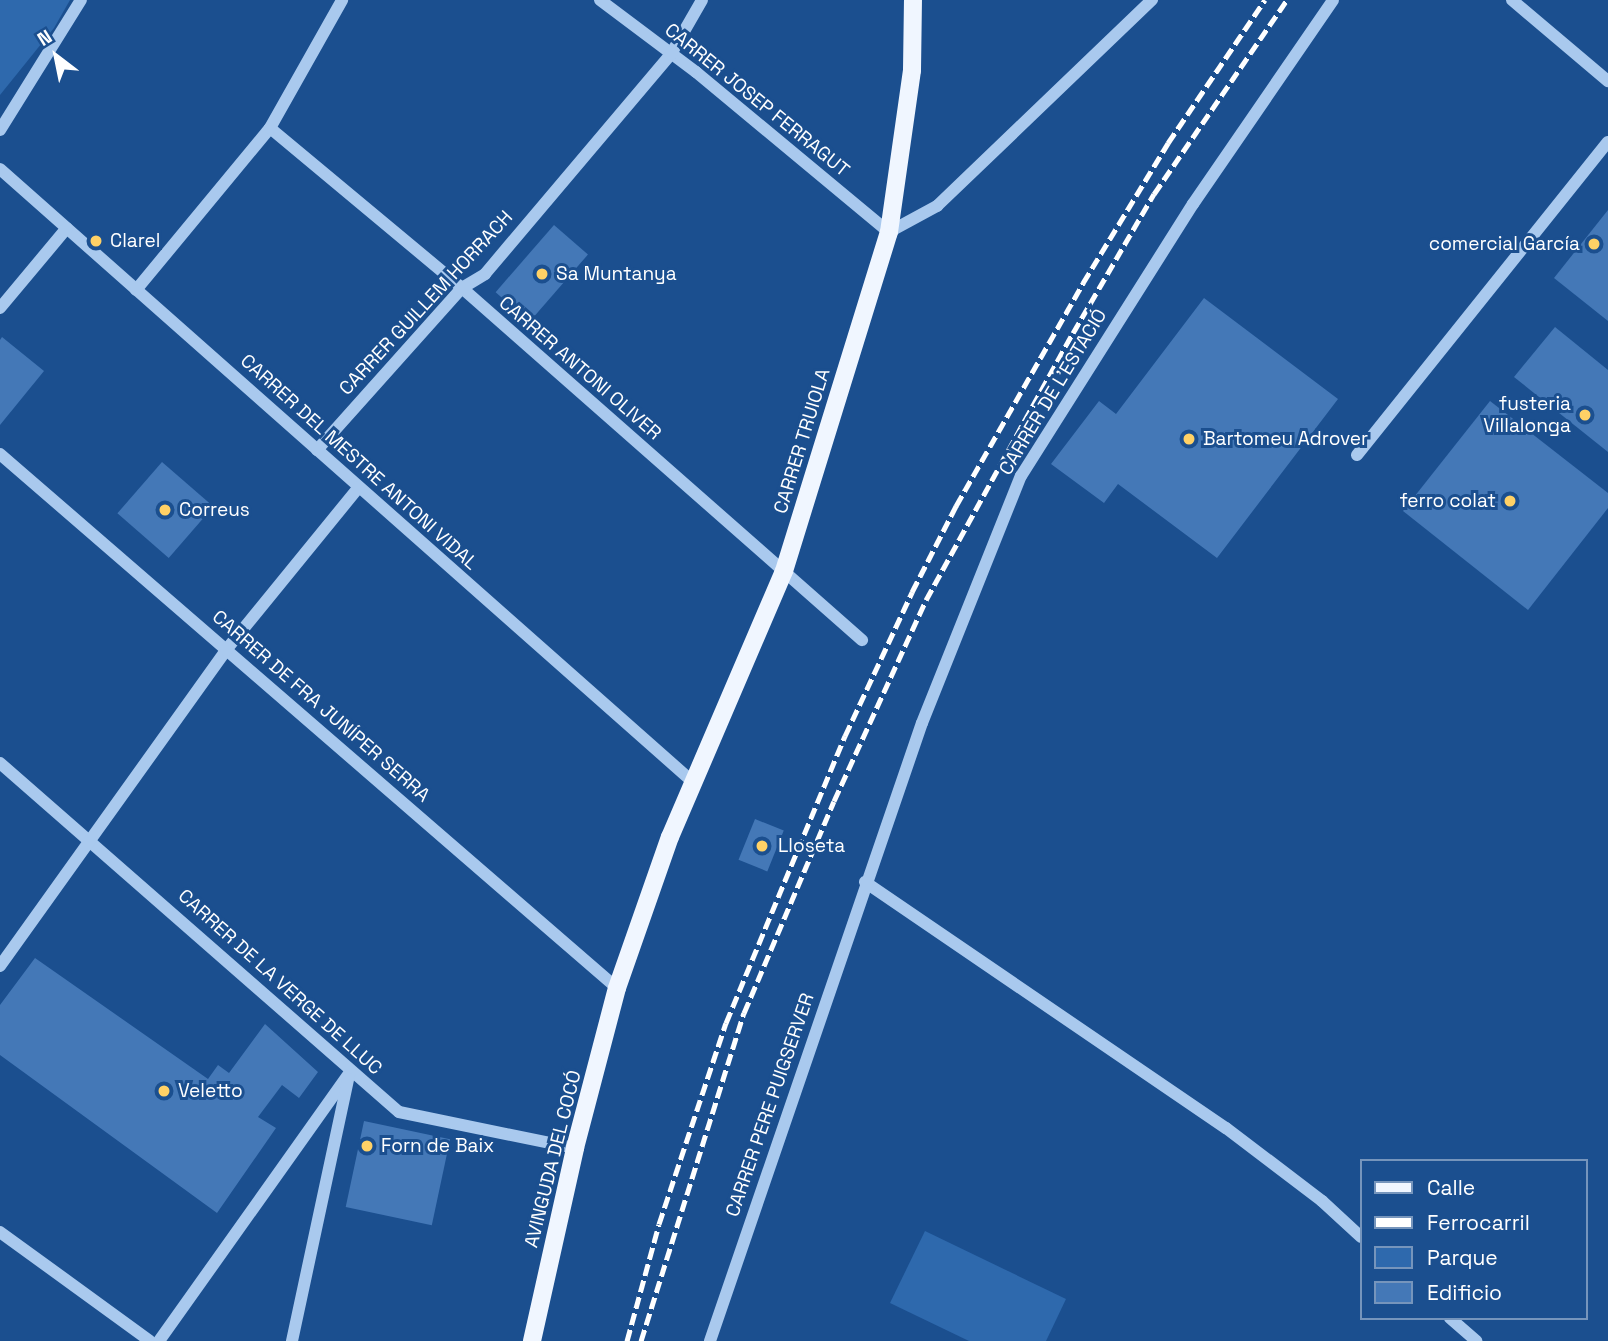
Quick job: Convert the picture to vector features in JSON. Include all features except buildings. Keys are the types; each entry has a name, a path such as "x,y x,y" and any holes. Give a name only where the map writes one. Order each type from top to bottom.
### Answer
{"main road":[{"name":"CARRER TRUIOLA","path":"617,988 670,837 784,572 889,232 912,70 913,0"},
{"name":"AVINGUDA DEL COCÓ","path":"532,1341 575,1148 617,988"}],"street":[{"path":"0,131 81,0"},
{"path":"136,290 270,128 342,0"},
{"name":"CARRER JOSEP FERRAGUT","path":"600,0 671,54 889,232"},
{"name":"CARRER GUILLEM HORRACH","path":"317,450 462,288 485,274 671,54 702,0"},
{"path":"889,232 937,206 1152,0"},
{"name":"CARRER DE L'ESTACIÓ","path":"865,882 922,723 1021,476 1194,204 1333,0"},
{"path":"1512,0 1608,81"},
{"name":"CARRER ANTONI OLIVER","path":"270,128 462,288 862,640"},
{"path":"1357,455 1608,142"},
{"name":"CARRER DEL MESTRE ANTONI VIDAL","path":"0,169 694,783"},
{"path":"0,308 66,228"},
{"name":"CARRER DE FRA JUNÍPER SERRA","path":"0,454 617,988"},
{"path":"0,966 226,650 359,487"},
{"name":"CARRER DE LA VERGE DE LLUC","path":"0,763 350,1072 399,1112 575,1148"},
{"path":"865,882 1226,1128 1322,1201 1360,1236"},
{"name":"CARRER PERE PUIGSERVER","path":"710,1341 865,882"},
{"path":"159,1341 350,1072"},
{"path":"292,1341 350,1072"},
{"path":"0,1232 150,1341"},
{"path":"1452,1320 1476,1341"}],"green space":[{"path":"0,0 70,0 54,28 0,95"},
{"path":"925,1231 1066,1299 1046,1341 969,1341 890,1303"}],"railway":[{"path":"627,1341 659,1224 726,1023 845,736 912,592 956,506 1083,283 1168,143 1265,0"},
{"path":"641,1341 744,1013 834,801 926,600 1073,333 1154,194 1287,0"}],"place":[{"name":"Clarel","path":"96,241"},
{"name":"comercial García","path":"1594,244"},
{"name":"Sa Muntanya","path":"542,274"},
{"name":"fusteria Villalonga","path":"1585,415"},
{"name":"Bartomeu Adrover","path":"1189,439"},
{"name":"ferro colat","path":"1510,501"},
{"name":"Correus","path":"165,510"},
{"name":"Lloseta","path":"762,846"},
{"name":"Veletto","path":"164,1091"},
{"name":"Forn de Baix","path":"367,1146"}]}
